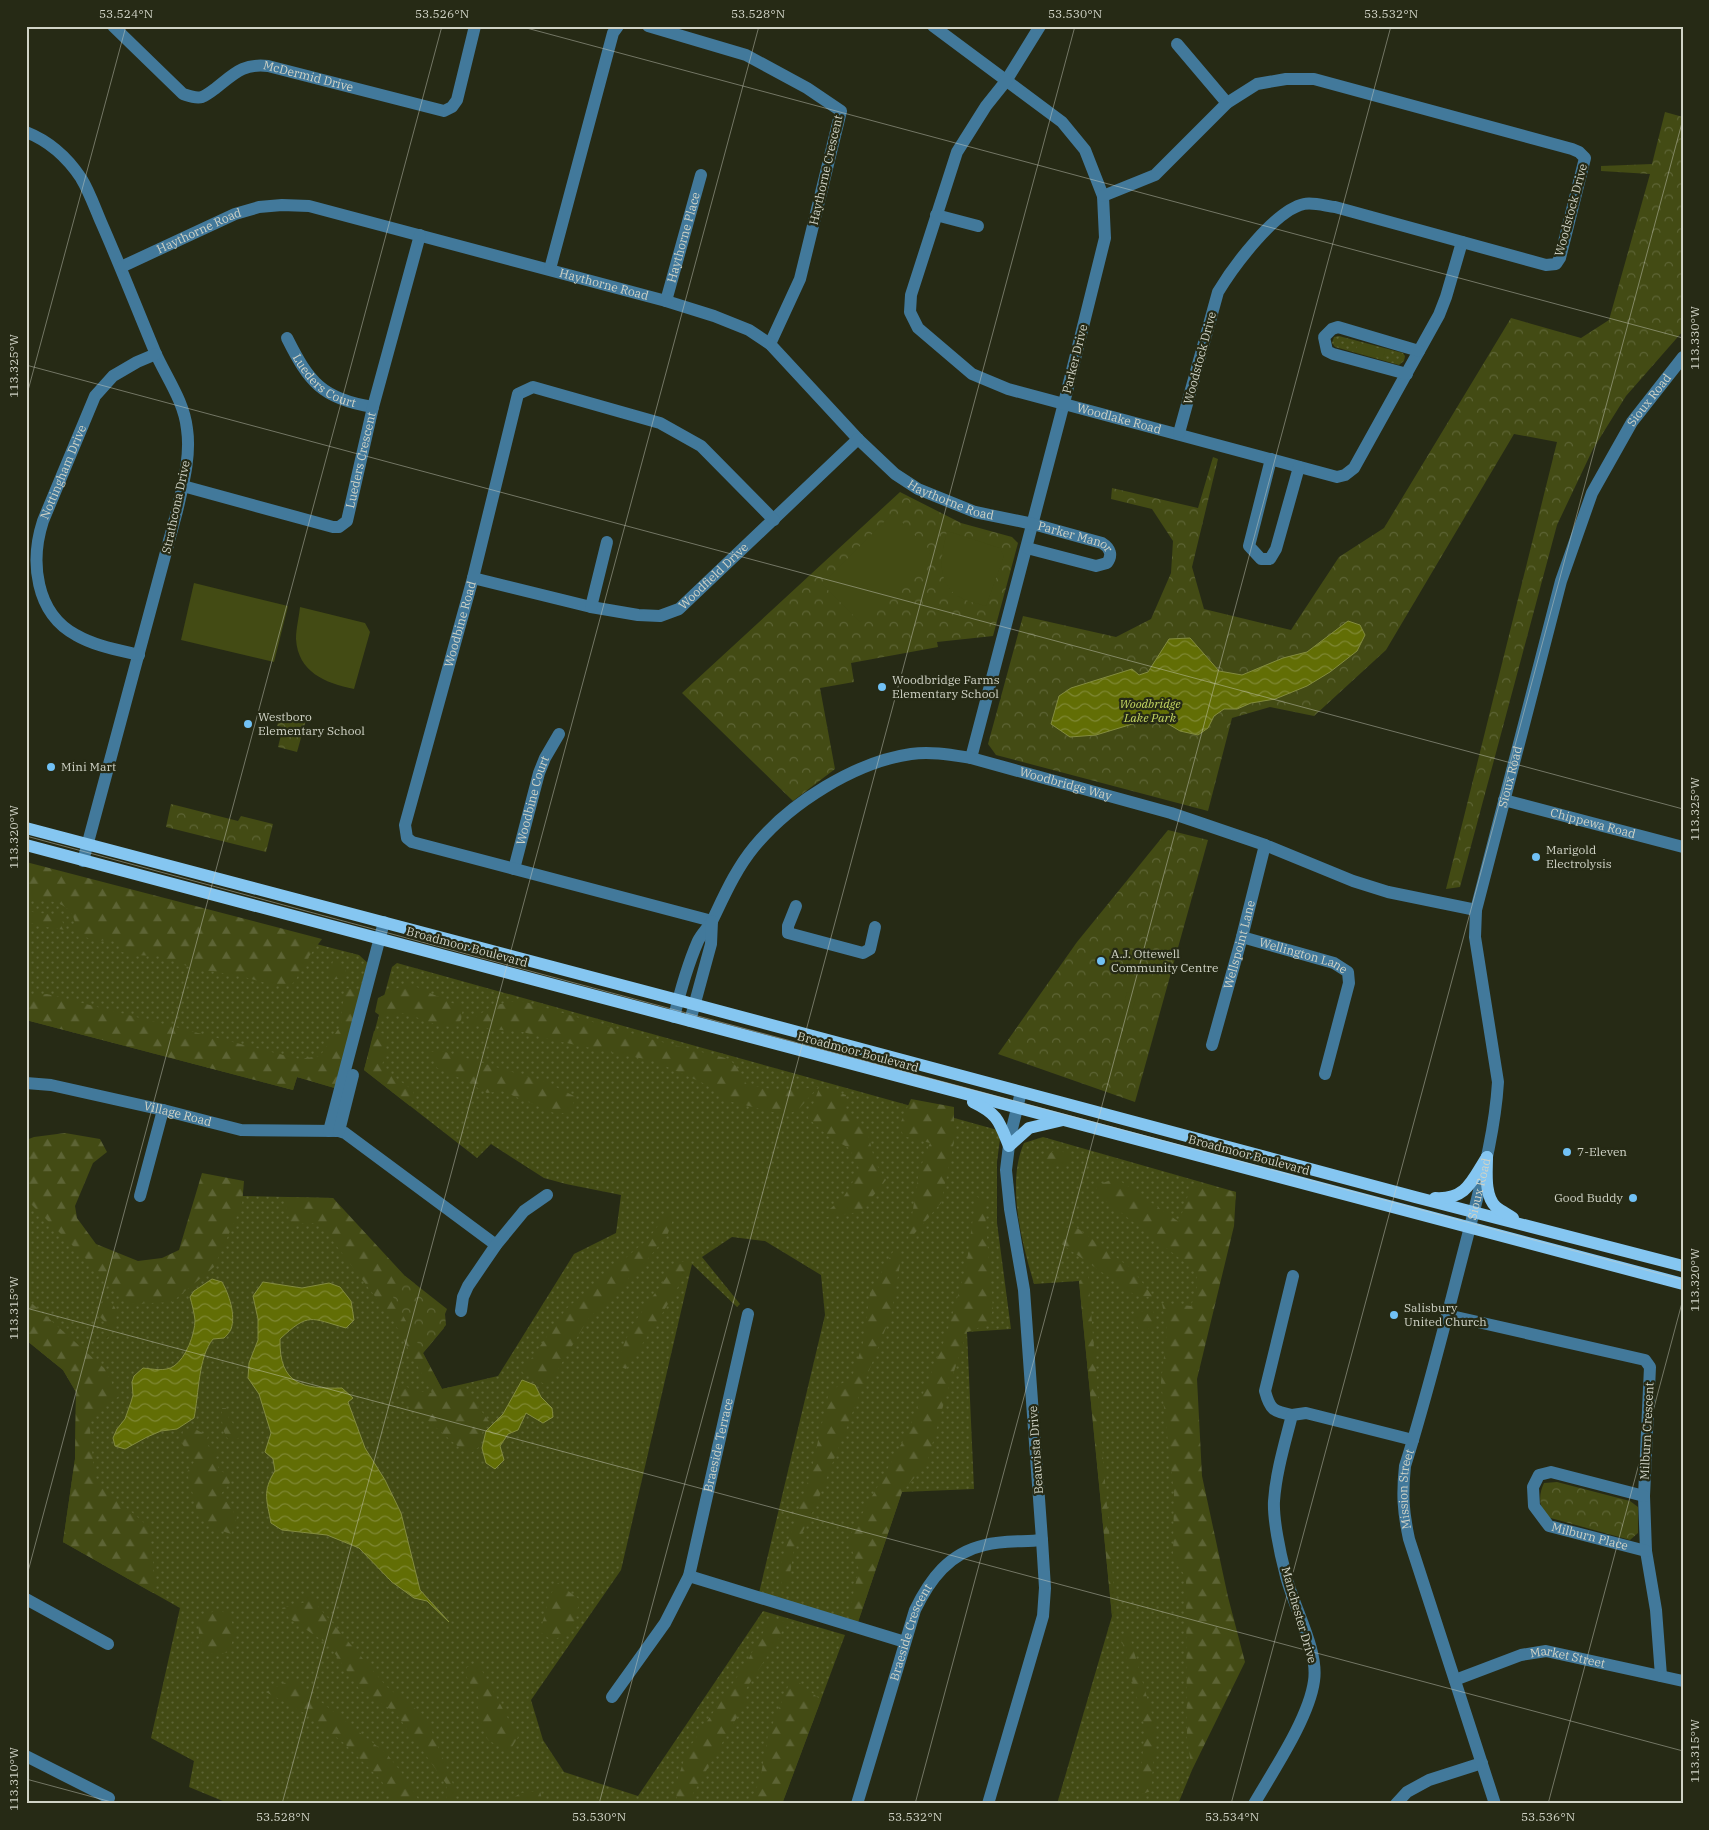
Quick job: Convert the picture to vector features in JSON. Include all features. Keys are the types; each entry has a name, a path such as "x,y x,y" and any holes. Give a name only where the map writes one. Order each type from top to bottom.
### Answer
{"main road":[{"name":"Broadmoor Boulevard","path":"26,828 1415,1197 1683,1266"},
{"name":"Broadmoor Boulevard","path":"26,845 1683,1284"},
{"path":"952,1091 986,1108 994,1115 998,1119 1009,1146 1029,1128 1065,1120"},
{"path":"1415,1197 1447,1198 1461,1194 1487,1156"},
{"path":"1487,1156 1488,1191 1492,1202 1516,1220 1539,1228"}],"street":[{"name":"McDermid Drive","path":"113,26 183,94 194,97 202,97 236,72 246,66 256,64 444,111 452,107 457,100 475,26"},
{"path":"550,269 613,33 618,26"},
{"name":"Haythorne Crescent","path":"648,26 746,56 807,88 842,111 800,279 770,344"},
{"name":"Parker Drive","path":"933,26 1062,122 1085,150 1103,196 1105,238 1027,548 971,758"},
{"name":"Woodlake Road","path":"1040,26 1006,81 986,106 957,152 911,295 910,312 918,328 972,374 1008,389 1179,433 1337,477 1345,475 1354,468 1439,315 1462,242"},
{"path":"1177,44 1227,102"},
{"name":"Woodstock Drive","path":"1103,196 1155,175 1227,102 1257,84 1286,80 1314,79 1572,149 1579,152 1585,158 1560,258 1556,264 1546,265 1335,207 1306,203 1291,208 1278,219 1230,271 1218,292 1179,433"},
{"name":"Strathcona Drive","path":"26,132 43,140 57,151 69,162 82,180 121,267 156,354 174,387 187,429 187,451 183,486 83,861"},
{"name":"Haythorne Place","path":"666,301 701,175"},
{"name":"Haythorne Road","path":"121,267 235,214 259,206 309,206 666,301 714,316 749,330 770,344 858,439 896,474 918,489 975,512 1033,524"},
{"path":"936,214 978,226"},
{"name":"Lueders Crescent","path":"183,486 326,525 339,526 347,521 373,407 420,235"},
{"path":"1407,374 1333,354 1327,351 1324,337 1332,329 1338,327 1419,351"},
{"name":"Lueders Court","path":"287,338 301,366 316,384 331,395 354,404 373,407"},
{"name":"Nottingham Drive","path":"139,655 95,643 75,635 63,625 48,604 39,586 36,571 36,554 37,539 43,521 95,396 113,376 136,362 156,354"},
{"name":"Sioux Road","path":"1470,1228 1487,1156 1498,1082 1475,937 1476,910 1561,581 1592,494 1632,422 1683,358"},
{"name":"Woodbine Road","path":"712,921 412,842 407,838 405,825 473,578 518,394 533,387 660,423 701,446 774,520"},
{"name":"Woodfield Drive","path":"473,578 591,607 638,615 660,616 679,609 858,439"},
{"path":"1270,459 1249,546 1261,559 1270,559 1276,549 1299,467"},
{"name":"Parker Manor","path":"1027,548 1096,566 1107,563 1110,559 1108,547 1102,543 1033,524"},
{"path":"591,607 607,542"},
{"name":"Woodbine Court","path":"514,869 539,773 545,758 559,734"},
{"name":"Woodbridge Way","path":"674,1017 699,939 712,921 726,889 754,847 781,820 822,789 869,764 913,754 931,753 971,758 1171,813 1265,845 1353,881 1388,892 1476,910"},
{"name":"Chippewa Road","path":"1504,800 1683,847"},
{"name":"Wellspoint Lane","path":"1212,1045 1265,845"},
{"path":"796,906 788,926 788,933 863,953 870,949 875,927"},
{"name":"Woodbridge Way","path":"690,1021 711,944 712,921"},
{"path":"388,923 334,1131 345,1133 496,1245"},
{"name":"Wellington Lane","path":"1242,937 1334,963 1348,972 1349,983 1325,1074"},
{"name":"Village Road","path":"26,1083 51,1085 241,1130 334,1131"},
{"name":"Beauvista Drive","path":"988,1804 1043,1616 1045,1588 1024,1290 1006,1170 1016,1108 1021,1092"},
{"path":"140,1196 163,1110"},
{"path":"460,1311 462,1298 468,1286 496,1245 524,1211 547,1195"},
{"name":"Mission Street","path":"1470,1228 1405,1466 1402,1490 1403,1510 1409,1539 1495,1804"},
{"path":"1293,1276 1265,1391 1269,1405 1276,1412 1292,1415 1306,1413 1413,1440"},
{"name":"Braeside Terrace","path":"612,1697 665,1623 689,1576 748,1314"},
{"name":"Milburn Crescent","path":"1447,1315 1645,1360 1650,1367 1644,1496 1646,1550 1656,1610 1661,1676"},
{"name":"Manchester Drive","path":"1254,1804 1300,1722 1312,1694 1314,1680 1314,1662 1285,1573 1274,1503 1276,1484 1292,1415"},
{"name":"Milburn Place","path":"1644,1496 1551,1472 1539,1475 1533,1487 1534,1506 1549,1526 1646,1550"},
{"name":"Braeside Crescent","path":"857,1804 915,1610 926,1587 938,1572 959,1555 984,1545 1042,1540"},
{"path":"689,1576 905,1642"},
{"path":"26,1599 108,1644"},
{"name":"Market Street","path":"1455,1680 1521,1655 1546,1651 1683,1681"},
{"path":"26,1756 109,1798"},
{"path":"1396,1804 1407,1792 1429,1780 1482,1763"}],"green space":[{"name":"Woodbridge Lake Park","path":"1665,112 1683,117 1683,331 1626,396 1593,449 1557,525 1460,887 1446,889 1557,442 1514,434 1386,650 1314,716 1270,707 1232,718 1208,811 996,755 988,744 1023,616 1116,637 1151,619 1171,573 1173,541 1152,509 1111,499 1112,488 1198,508 1213,457 1218,459 1192,567 1204,609 1291,630 1339,557 1384,528 1511,318 1581,338 1609,320 1650,174 1601,171 1601,166 1652,164"},
{"path":"1339,336 1403,353 1405,356 1404,361 1399,365 1335,347 1332,343 1334,337"},
{"path":"1358,343 1385,350 1383,359 1356,352"},
{"path":"900,492 961,523 1012,537 1018,543 993,636 937,642 938,647 851,663 854,682 820,688 835,769 793,801 682,693"},
{"path":"893,513 931,552 860,622 822,584"},
{"path":"947,531 1000,548 1004,556 986,606 959,597 949,588 945,581 942,556"},
{"path":"194,583 288,606 274,662 181,640"},
{"path":"300,607 365,623 370,632 354,689 323,679 308,668 302,660 296,639"},
{"path":"281,713 306,720 297,752 278,747 283,727 277,726"},
{"path":"171,804 238,821 241,816 273,824 266,852 166,827"},
{"path":"1168,830 1208,840 1135,1102 998,1054 1077,942"},
{"path":"26,862 322,939 290,986 273,985 240,976 192,968 161,956 132,955 119,951 119,943 109,940 96,941 77,934 72,914 63,906 45,900 26,899"},
{"path":"26,869 359,955 370,965 338,1089 297,1077 293,1090 26,1020"},
{"path":"26,911 61,916 65,930 26,922"},
{"path":"333,961 339,962 346,971 345,977 333,980 329,978 327,973 330,971"},
{"path":"397,963 1001,1131 997,1162 997,1223 1011,1329 967,1332 974,1489 902,1492 858,1622 759,1593 825,1315 821,1275 765,1241 732,1237 702,1257 740,1304 737,1307 692,1264 621,1570 531,1700 543,1740 564,1772 638,1796 763,1611 845,1635 782,1804 230,1804 189,1787 194,1761 151,1738 180,1608 63,1542 75,1459 76,1392 63,1370 26,1340 26,1154 56,1225 138,1276 182,1255 198,1195 333,1198 391,1293 442,1389 498,1376 574,1254 616,1233 621,1195 544,1178 491,1144 477,1158 364,1070 392,967"},
{"path":"408,983 463,1008 461,1020 454,1027 437,1025 405,1013 382,1017 375,1012 378,998"},
{"path":"347,988 363,990 338,1089 297,1077 293,1090 26,1020 26,996 47,994 299,1059 320,1056 341,1025 342,1006"},
{"path":"1127,992 1137,994 1131,1015 1122,1012"},
{"path":"519,1000 650,1039 729,1059 736,1066 747,1085 783,1091 818,1087 798,1110 785,1115 728,1101 705,1084 654,1061 552,1040 523,1032 491,1029 467,1023 492,1006"},
{"path":"374,1031 387,1035 382,1068 414,1091 410,1106 364,1070"},
{"path":"442,1051 546,1082 576,1097 569,1113 554,1113 502,1091 487,1093 437,1068 430,1052"},
{"path":"820,1086 846,1095 845,1108 868,1134 875,1162 886,1180 860,1212 819,1218 843,1198 860,1170 849,1148 829,1137 808,1118"},
{"path":"911,1099 954,1107 954,1142 941,1203 908,1241 919,1171 930,1143 903,1136 900,1124"},
{"path":"65,1133 100,1139 107,1152 93,1163 75,1206 77,1218 96,1244 138,1261 162,1258 179,1250 202,1173 244,1181 242,1205 214,1267 172,1302 131,1304 26,1199 26,1140 34,1137"},
{"path":"1043,1137 1236,1192 1187,1370 1192,1770 1178,1804 1057,1804 1112,1616 1079,1281 1034,1284 1018,1213 1016,1176 1024,1143"},
{"path":"1059,1149 1073,1158 1061,1166 1049,1164 1045,1155"},
{"path":"1116,1178 1179,1222 1192,1183 1236,1192 1234,1226 1197,1379 1202,1476 1228,1597 1245,1662 1192,1770 1187,1738 1186,1577 1173,1559 1174,1493 1161,1382 1167,1331 1162,1303 1191,1306 1197,1288 1197,1272 1105,1200 1095,1186"},
{"path":"976,1196 984,1201 993,1309 989,1324 967,1332 927,1463 902,1492 858,1622 849,1612 859,1569 848,1539 907,1434 946,1336 966,1268"},
{"path":"283,1197 333,1198 405,1276 414,1283 444,1328 423,1353 442,1389 462,1385 491,1424 483,1430 479,1447 468,1455 397,1394 398,1383 416,1391 432,1393 393,1320 319,1223 291,1224"},
{"path":"675,1214 667,1236 636,1273 630,1276 615,1298 590,1316 548,1386 522,1372 566,1309 649,1238 665,1216"},
{"path":"1076,1227 1133,1270 1153,1297 1136,1296 1060,1243 1060,1228"},
{"path":"895,1248 901,1259 891,1315 816,1505 794,1549 788,1586 782,1586 779,1569 811,1472 829,1392 852,1377 863,1343 870,1293"},
{"path":"678,1261 692,1263 626,1369 616,1365 631,1327"},
{"path":"1088,1275 1116,1615 1112,1616 1079,1281"},
{"path":"405,1276 447,1309 445,1314 446,1325 423,1353 391,1293"},
{"path":"26,1298 104,1368 119,1396 89,1419 95,1481 149,1527 156,1588 153,1593 63,1542 75,1459 76,1392 63,1370 26,1340"},
{"path":"104,1298 116,1310 114,1328 106,1339 105,1322 98,1315"},
{"path":"1153,1309 1156,1324 1140,1331 1134,1320 1134,1313"},
{"path":"222,1408 226,1408 229,1420 240,1437 237,1439 229,1440 225,1433 222,1425"},
{"path":"193,1428 208,1436 206,1442 211,1448 221,1454 214,1458 220,1471 229,1474 230,1483 221,1494 237,1517 231,1534 216,1529 199,1518 187,1472 194,1462 181,1442 183,1431"},
{"path":"1557,1482 1630,1501 1638,1507 1638,1533 1630,1540 1547,1517 1540,1501 1542,1488 1544,1483"},
{"path":"558,1583 580,1600 574,1623 564,1637 550,1639 540,1632 550,1595"},
{"path":"304,1590 387,1687 426,1717 453,1784 456,1804 446,1804 447,1785 395,1712 360,1690 329,1645 289,1618 282,1608 306,1602"},
{"path":"217,1609 228,1614 235,1629 230,1652 215,1655 203,1650 198,1620"},
{"path":"771,1618 786,1622 779,1638 746,1689 744,1705 687,1804 678,1804 675,1787 687,1751 745,1665"},
{"path":"1129,1634 1156,1729 1151,1791 1139,1795 1145,1728 1121,1638"},
{"path":"479,1665 518,1737 509,1752 488,1740 476,1711 481,1702 467,1678 467,1667"},
{"path":"792,1677 821,1700 782,1804 749,1804 760,1780 768,1735"},
{"path":"292,1679 387,1754 405,1777 421,1804 395,1804 381,1780 344,1743 308,1715 266,1692"},
{"path":"540,1791 543,1804 511,1804 511,1800 520,1793"}],"water":[{"path":"1348,621 1360,625 1365,635 1357,651 1330,672 1307,686 1275,699 1251,703 1237,709 1224,709 1214,716 1208,728 1198,735 1180,731 1165,722 1149,719 1096,735 1070,737 1051,724 1059,696 1071,688 1132,669 1139,675 1148,672 1169,639 1190,638 1219,671 1242,675 1283,658 1307,652"},
{"path":"212,1279 222,1282 225,1287 233,1317 230,1330 224,1338 213,1339 204,1356 194,1418 177,1429 161,1431 125,1449 115,1446 113,1438 125,1419 131,1402 134,1376 143,1368 167,1369 178,1362 192,1339 195,1326 195,1317 190,1297 194,1291"},
{"path":"263,1282 302,1288 329,1283 340,1287 351,1301 354,1320 346,1328 317,1320 304,1321 297,1324 280,1339 284,1366 289,1375 296,1381 316,1387 342,1388 353,1398 348,1402 365,1448 385,1480 401,1513 420,1590 449,1622 427,1601 414,1598 392,1582 359,1548 327,1535 282,1530 271,1523 267,1490 275,1471 273,1459 265,1452 271,1433 259,1394 248,1378 249,1363 258,1340 258,1319 253,1296"},
{"path":"522,1380 535,1385 541,1397 552,1408 553,1417 543,1423 526,1413 518,1430 508,1434 500,1446 504,1460 495,1469 486,1463 482,1448 486,1431 503,1414"}],"place":[{"name":"Woodbridge Farms Elementary School","path":"882,687"},
{"name":"Westboro Elementary School","path":"248,724"},
{"name":"Mini Mart","path":"51,767"},
{"name":"Marigold Electrolysis","path":"1536,857"},
{"name":"A.J. Ottewell Community Centre","path":"1101,961"},
{"name":"7-Eleven","path":"1567,1152"},
{"name":"Good Buddy","path":"1633,1198"},
{"name":"Salisbury United Church","path":"1394,1315"}]}
